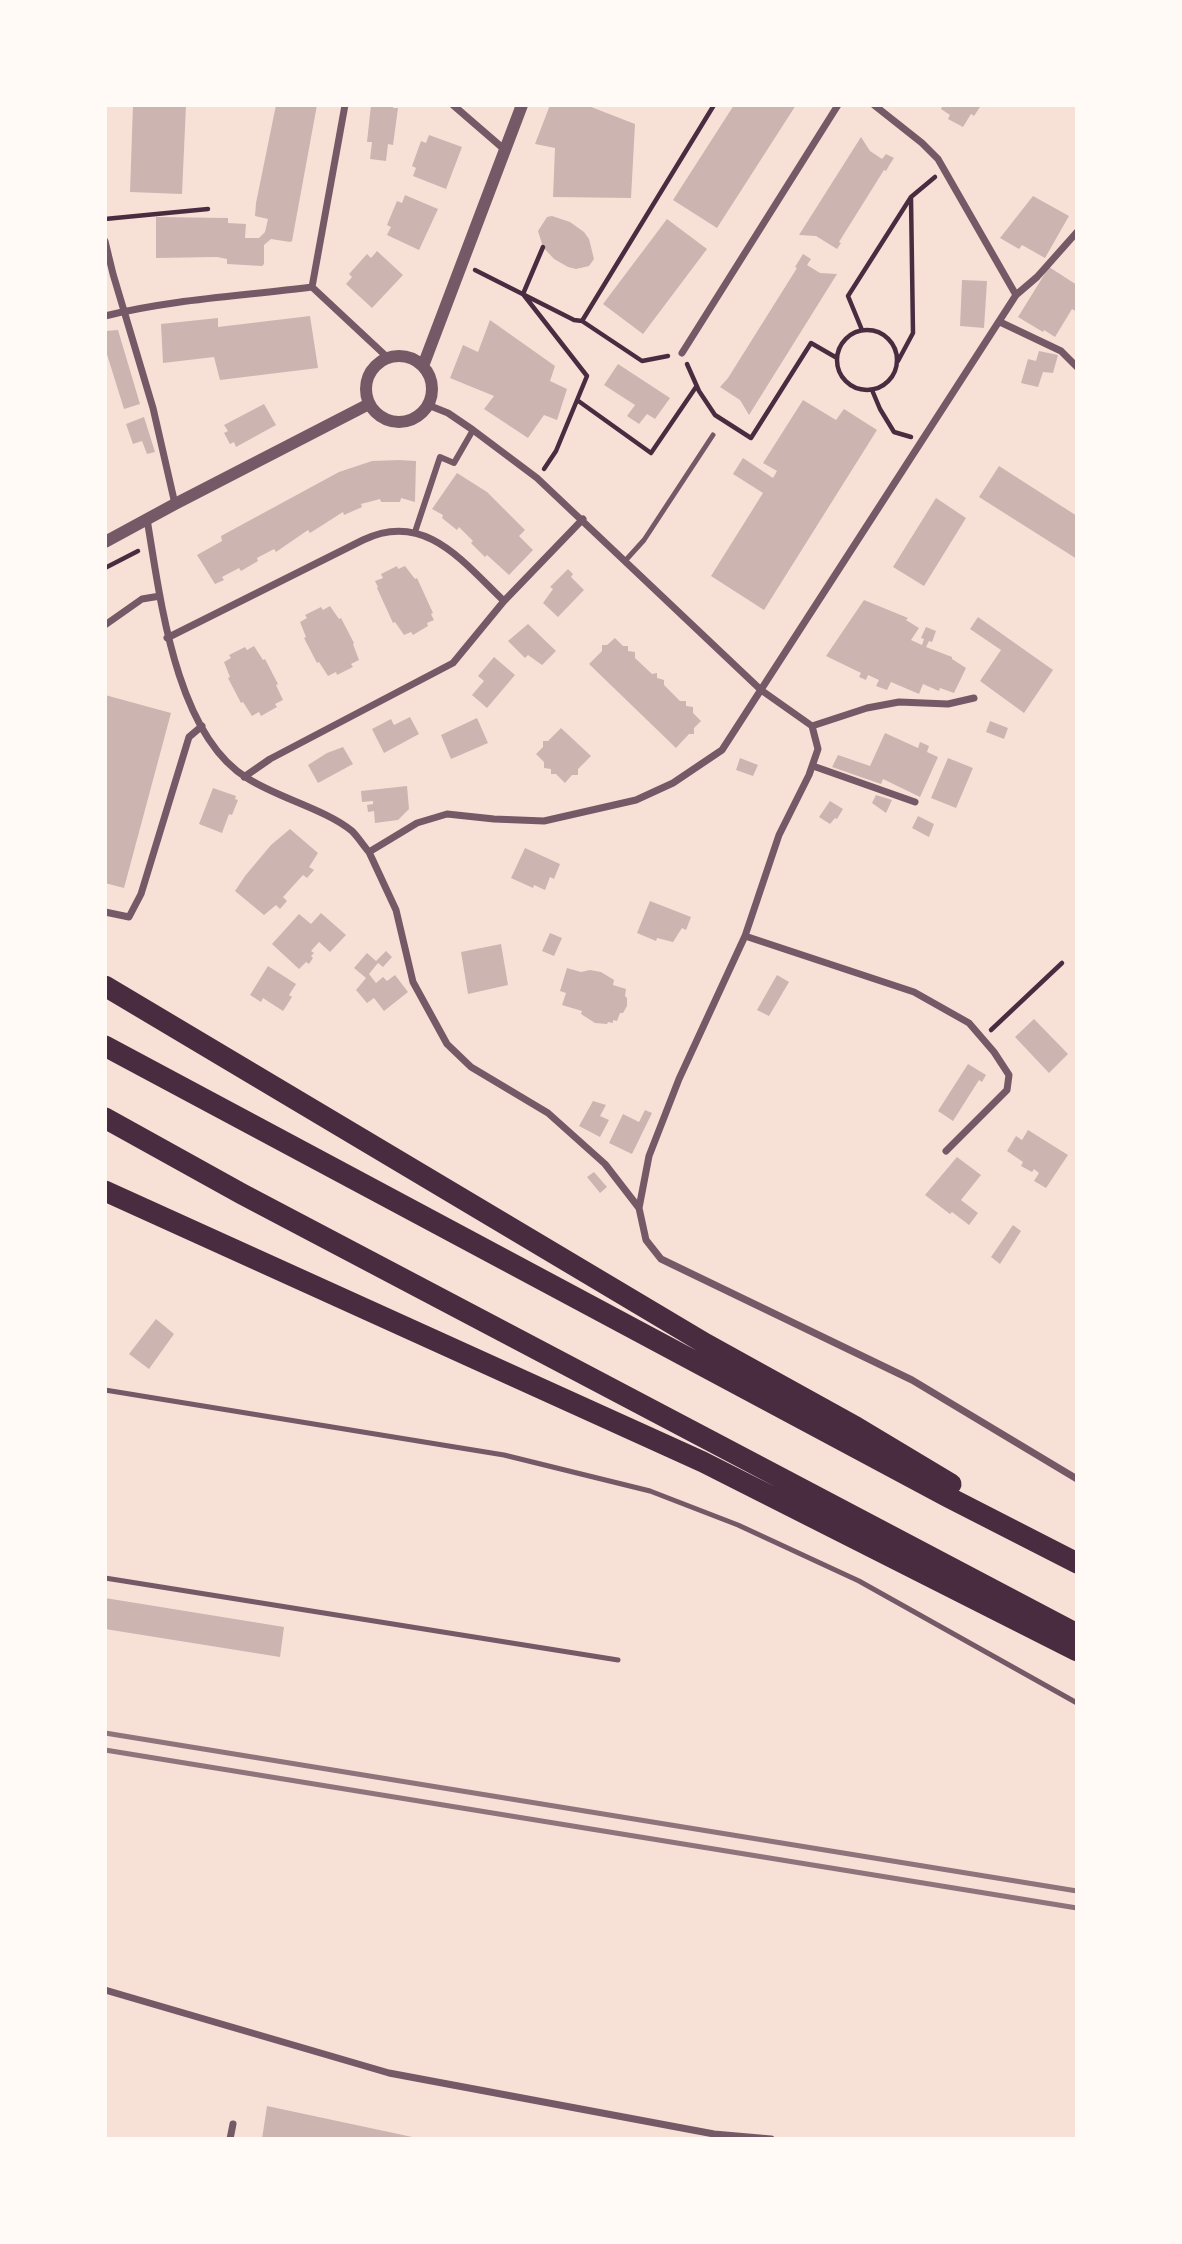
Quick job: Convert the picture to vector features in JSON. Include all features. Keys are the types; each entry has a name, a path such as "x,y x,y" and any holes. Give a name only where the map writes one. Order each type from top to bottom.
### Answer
{"highway":[{"path":"105,986 695,1338 905,1455 1037,1542"},
{"path":"105,1046 948,1497 1077,1563"},
{"path":"105,1118 242,1194 1077,1634"},
{"path":"105,1191 703,1462 1077,1651"}],"street":[{"path":"312,287 345,105"},
{"path":"453,105 505,149"},
{"path":"423,366 522,105"},
{"path":"682,353 838,105"},
{"path":"874,105 938,159 1016,295"},
{"path":"369,852 417,823 447,814 544,821 636,800 656,792 722,750 1016,295 1037,277 1077,232"},
{"path":"105,241 153,408 174,504"},
{"path":"105,316 156,304 312,287"},
{"path":"312,287 387,357"},
{"path":"1000,322 1061,351 1077,368"},
{"path":"407,356 423,366 431,380 428,405 413,419 393,422 375,413 365,393 370,371 377,362 387,357 407,356"},
{"path":"105,542 369,404"},
{"path":"428,405 448,413 537,478 761,690 812,726 818,749 813,766 779,835 745,936 649,1156 639,1208 646,1240 661,1259 912,1380 1077,1479"},
{"path":"415,532 440,457 454,463 473,430"},
{"path":"147,519 167,638 193,710 215,749 244,777 288,800 334,819 354,833 369,852 396,911 412,982 447,1044 471,1067 548,1113 605,1164 639,1208"},
{"path":"244,777 270,759 453,663 504,601 583,519"},
{"path":"167,638 376,534 387,531 415,532 448,548 504,601"},
{"path":"105,625 142,599 160,596"},
{"path":"812,726 867,708 900,702 948,704 974,698"},
{"path":"105,912 129,917 141,894 190,737 202,726"},
{"path":"813,766 915,802"},
{"path":"745,936 914,992 969,1023 1009,1075 1007,1090 946,1151"},
{"path":"105,1990 389,2073 714,2134 771,2139"},
{"path":"230,2139 233,2124"}],"lane":[{"path":"625,561 644,540 713,435"},
{"path":"105,1390 504,1455 650,1491 738,1525 859,1581 1077,1703"},
{"path":"105,1578 618,1660"}],"path":[{"path":"582,321 713,105"},
{"path":"862,330 848,296 911,197 944,169"},
{"path":"897,362 896,352 885,335 862,330 847,336 840,344 836,358 839,373 845,381 862,390 872,390 890,380 913,333 911,197"},
{"path":"105,219 208,209"},
{"path":"523,294 543,247"},
{"path":"462,264 574,320 582,321 642,361 682,353 696,386 715,415 751,438 811,343 836,358"},
{"path":"523,294 587,376 556,451 537,478"},
{"path":"577,400 651,453 696,386"},
{"path":"872,390 894,432 924,439"},
{"path":"105,568 151,544"},
{"path":"982,1038 1062,963"}],"building":[{"path":"133,105 186,105 182,194 130,192"},
{"path":"276,105 317,105 292,241 271,239 264,245 262,266 227,264 227,259 217,257 156,258 156,217 228,218 228,223 246,224 245,238 259,238 265,232 268,219 255,216 256,203"},
{"path":"371,105 393,105 393,108 398,108 393,145 388,144 386,161 370,159 372,142 367,142"},
{"path":"550,105 586,105 635,124 631,198 553,197 555,148 535,144"},
{"path":"734,105 796,105 717,228 673,200"},
{"path":"943,105 980,107 974,116 971,114 963,127 948,119 950,115 941,109"},
{"path":"429,135 462,147 446,189 413,176 416,168 412,166 421,141 426,143"},
{"path":"861,137 870,151 882,159 886,154 894,158 839,242 841,243 837,249 816,236 799,235"},
{"path":"405,195 438,209 419,250 387,235 391,227 387,225 397,201 402,203"},
{"path":"1033,196 1069,216 1045,258 1022,245 1019,249 1000,238"},
{"path":"547,217 570,222 584,232 589,239 594,259 589,266 576,269 568,267 554,259 543,247 538,231"},
{"path":"667,219 707,249 643,334 603,304"},
{"path":"377,251 403,275 372,308 346,284 352,277 349,274 367,254 371,258"},
{"path":"803,254 811,259 807,265 820,273 837,274 749,415 740,400 720,387 797,268 795,267"},
{"path":"1049,267 1077,285 1077,312 1072,309 1055,337 1018,317"},
{"path":"962,280 987,281 984,328 960,326"},
{"path":"310,316 318,368 220,380 214,357 163,363 161,324 218,318 218,327"},
{"path":"490,320 555,366 550,381 567,389 557,420 544,415 528,438 484,409 494,396 450,378 463,345 478,352"},
{"path":"118,330 140,404 124,409 105,348 105,331"},
{"path":"1039,351 1058,355 1053,373 1043,372 1038,387 1021,383 1028,359 1036,361"},
{"path":"618,364 670,398 655,419 647,414 639,424 627,416 635,405 604,385"},
{"path":"803,400 836,420 844,409 877,430 764,610 711,576 763,493 733,474 743,458 773,478 777,471 763,463"},
{"path":"264,404 276,425 236,447 234,442 230,444 224,433 228,431 224,425"},
{"path":"144,417 155,452 147,454 142,441 133,444 126,424"},
{"path":"372,461 416,461 415,502 401,498 400,502 381,502 380,499 361,504 362,507 344,515 343,512 310,533 308,530 276,552 274,549 241,571 239,568 222,577 224,580 215,584 197,555 222,541 221,536 339,472"},
{"path":"999,466 1077,516 1077,559 979,497"},
{"path":"457,473 487,492 525,530 519,536 533,550 509,575 487,555 485,557 459,527 457,530 442,518 443,515 432,509"},
{"path":"936,498 966,518 924,586 893,567"},
{"path":"397,566 398,569 405,566 415,579 417,578 433,613 431,614 434,620 413,635 411,632 404,635 395,622 393,623 375,581 383,578 381,574"},
{"path":"568,569 573,574 571,577 584,590 558,617 543,603 553,589 550,587"},
{"path":"864,600 908,618 906,620 919,628 911,640 922,645 924,639 921,638 926,627 936,631 932,642 929,641 926,647 952,657 966,668 954,693 940,688 939,691 923,684 919,694 891,682 887,690 876,686 879,680 868,675 866,680 859,677 861,673 826,656"},
{"path":"330,606 339,619 341,618 354,643 359,660 351,664 353,667 337,675 336,672 328,676 319,662 317,663 304,638 306,637 300,622 307,618 305,615 321,607 323,610"},
{"path":"978,617 1053,670 1024,713 980,681 1001,650 970,629"},
{"path":"528,624 556,651 542,665 528,655 525,658 508,641"},
{"path":"615,638 623,646 628,646 628,651 635,652 635,658 652,674 657,673 657,678 664,680 664,685 680,701 686,701 686,706 693,707 693,713 701,721 694,728 694,734 689,734 676,748 589,664 602,651 602,645 607,645"},
{"path":"254,646 263,660 265,659 283,700 275,704 277,707 261,716 259,712 252,716 243,702 241,703 228,678 230,677 224,662 231,658 229,655 245,647 247,650"},
{"path":"494,657 515,675 487,708 472,695 484,681 478,676"},
{"path":"105,695 171,713 124,888 105,883"},
{"path":"410,717 419,734 384,753 372,729 391,719 394,725"},
{"path":"477,718 488,743 451,759 441,735"},
{"path":"990,721 1008,728 1004,739 986,732"},
{"path":"561,728 591,756 578,769 578,775 572,775 565,783 556,774 551,774 551,769 544,768 544,762 536,754 543,747 543,741 548,741"},
{"path":"885,733 918,748 920,742 929,746 927,752 938,757 920,797 883,779 881,784 832,767 838,755 870,766"},
{"path":"343,747 353,764 318,783 308,765"},
{"path":"740,758 758,765 753,776 736,770"},
{"path":"948,758 973,768 956,808 931,798"},
{"path":"407,786 409,809 398,820 375,823 374,811 368,812 367,805 373,804 373,801 362,802 361,791"},
{"path":"213,788 236,796 235,799 238,800 222,833 199,824"},
{"path":"876,795 892,800 886,813 872,803"},
{"path":"830,801 843,809 830,824 819,817"},
{"path":"918,816 934,824 929,837 912,828"},
{"path":"290,829 318,853 309,867 314,870 307,878 303,875 283,897 287,901 280,909 276,905 264,915 235,891 271,845"},
{"path":"525,848 560,864 554,879 550,877 545,890 534,885 533,888 511,878"},
{"path":"650,901 691,917 686,930 682,928 673,942 657,938 656,941 637,933"},
{"path":"321,913 346,935 330,952 319,942 311,951 314,953 309,964 306,962 299,969 272,944 299,914 311,924"},
{"path":"550,933 562,938 554,956 542,951"},
{"path":"501,944 508,985 468,994 461,952"},
{"path":"386,951 392,957 383,967 378,963 369,974 376,983 383,977 387,981 395,975 408,992 384,1011 374,998 367,1003 356,990 366,978 354,968 367,953 376,961"},
{"path":"268,966 296,984 283,1011 263,998 261,1002 250,995"},
{"path":"567,968 581,972 601,972 614,980 613,985 626,989 627,1006 617,1021 595,1023 581,1014 582,1011 562,1005 566,993 560,991"},
{"path":"777,975 789,982 769,1016 757,1010"},
{"path":"1034,1019 1068,1054 1049,1073 1015,1037"},
{"path":"968,1064 986,1075 982,1082 979,1080 953,1121 938,1111"},
{"path":"593,1101 606,1105 600,1116 609,1120 600,1137 579,1126"},
{"path":"645,1110 652,1113 632,1154 609,1143 623,1114 639,1122"},
{"path":"1028,1130 1068,1155 1046,1188 1034,1181 1039,1173 1021,1166 1023,1162 1007,1151 1016,1136 1022,1140"},
{"path":"957,1157 981,1175 961,1200 978,1213 969,1225 925,1195"},
{"path":"594,1172 607,1187 600,1193 587,1177"},
{"path":"1013,1225 1021,1231 1000,1264 991,1257"},
{"path":"156,1319 174,1334 149,1369 129,1354"},
{"path":"105,1598 284,1627 280,1657 105,1629"},
{"path":"267,2106 417,2138 417,2139 262,2139"}],"railway":[{"path":"105,1733 1077,1891"},
{"path":"105,1750 1077,1908"}]}
